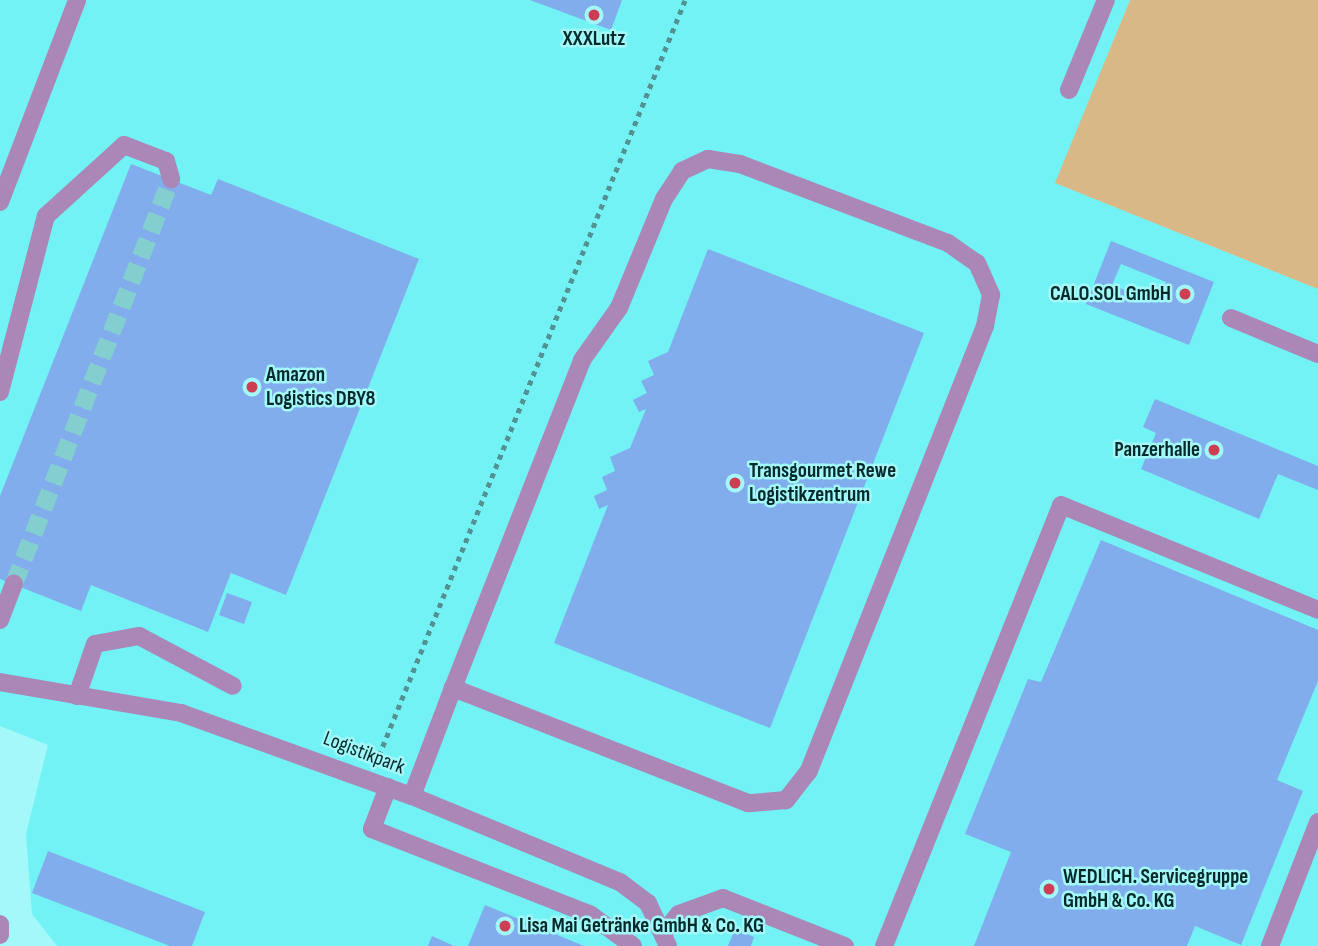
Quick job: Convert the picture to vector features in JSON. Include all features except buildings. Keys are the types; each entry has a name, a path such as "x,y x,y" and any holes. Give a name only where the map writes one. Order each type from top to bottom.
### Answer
{"street":[{"path":"0,202 77,0"},
{"path":"1069,90 1107,0"},
{"path":"0,392 46,216 124,145 166,161 171,179"},
{"path":"412,796 453,688 582,360 619,308 664,199 682,171 709,159 732,162 948,243 977,263 990,295 985,326 807,772 786,800 748,803 453,688"},
{"path":"1231,318 1318,354"},
{"path":"884,946 1061,505 1318,610"},
{"path":"0,620 14,584"},
{"path":"77,696 95,644 139,636 233,686"},
{"name":"Logistikpark","path":"0,682 181,713 369,779 620,882 648,903 667,938"},
{"path":"388,787 372,829 591,915 633,946"},
{"path":"1270,946 1318,822"},
{"path":"667,938 679,914 723,898 845,946"},
{"path":"0,924 0,935"}],"path":[{"path":"369,779 685,0"}],"shaded area":[{"path":"0,0 1130,0 1056,183 1318,289 1318,946 57,946 32,914 26,834 48,745 0,726"},
{"path":"1130,0 1318,0 1318,289 1055,183"}],"tunnel":[{"path":"14,584 171,179"}],"place":[{"name":"XXXLutz","path":"594,15"},
{"name":"CALO.SOL GmbH","path":"1185,294"},
{"name":"Amazon Logistics DBY8","path":"252,387"},
{"name":"Panzerhalle","path":"1214,450"},
{"name":"Transgourmet Rewe Logistikzentrum","path":"735,483"},
{"name":"WEDLICH. Servicegruppe GmbH & Co. KG","path":"1049,889"},
{"name":"Lisa Mai Getränke GmbH & Co. KG","path":"505,926"}]}
